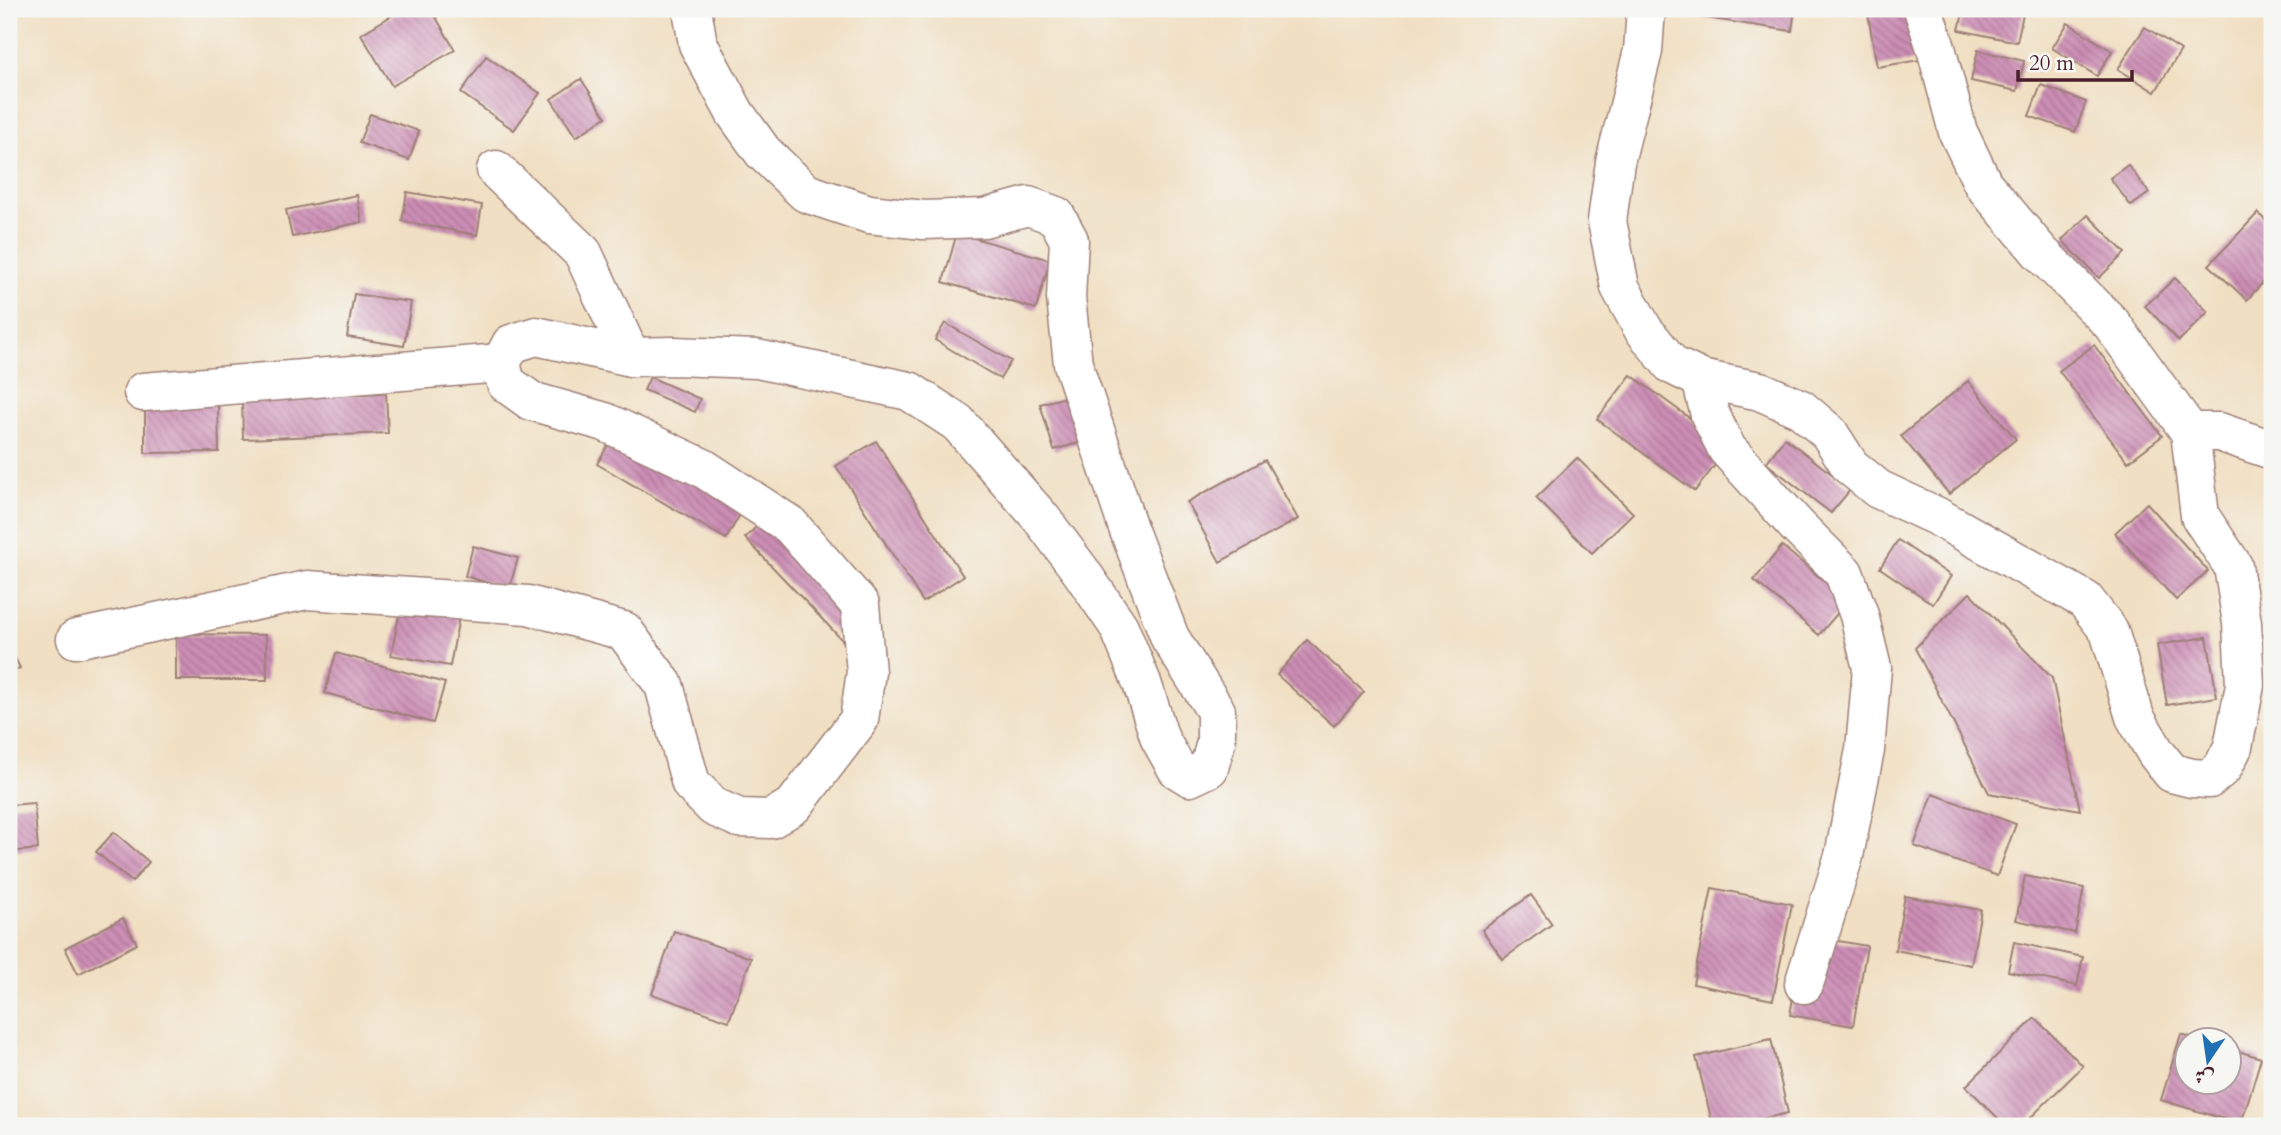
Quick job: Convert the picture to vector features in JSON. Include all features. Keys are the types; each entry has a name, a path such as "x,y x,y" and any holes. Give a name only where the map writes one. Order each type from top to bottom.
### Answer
{"street":[{"path":"76,639 307,590 528,605 624,631 664,685 691,783 714,807 739,818 771,819 794,805 859,720 866,672 860,605 790,525 703,468 605,422 531,401 506,383 501,363 511,344 536,337 631,357 757,359 909,391 958,423 1041,518 1119,627 1142,683 1160,739 1177,769 1190,777 1209,768 1216,742 1216,710 1170,638 1128,528 1073,364 1066,298 1069,240 1056,216 1028,206 984,218 924,220 869,214 806,193 763,152 735,113 698,44 692,9"},
{"path":"1646,9 1643,51 1615,162 1607,221 1620,287 1643,329 1672,365 1701,379 1760,391 1801,409 1829,433 1850,466 1878,489 1936,516 2085,600 2109,631 2134,717 2156,753 2172,773 2209,779 2223,767 2233,747 2245,685 2242,623 2233,566 2200,516 2190,432 2110,323 2040,252 1983,184 1958,132 1923,9"},
{"path":"496,170 583,253 631,357"},
{"path":"143,392 501,363"},
{"path":"1701,379 1710,415 1727,449 1844,573 1859,615 1872,668 1865,750 1844,856 1804,984"},
{"path":"2190,432 2219,432 2272,450"}],"building":[{"path":"403,9 431,9 455,50 392,86 361,34"},
{"path":"1700,9 1795,9 1792,31 1699,17"},
{"path":"1917,9 1926,59 1877,67 1868,14"},
{"path":"1964,9 2024,9 2017,42 1959,30"},
{"path":"2068,23 2112,51 2097,76 2052,48"},
{"path":"2145,27 2181,50 2155,92 2118,69"},
{"path":"1978,50 2024,61 2017,91 1971,81"},
{"path":"486,56 540,93 514,130 461,93"},
{"path":"581,79 606,117 576,137 551,99"},
{"path":"2041,85 2086,102 2075,132 2029,116"},
{"path":"370,114 419,131 409,160 359,143"},
{"path":"2128,165 2149,193 2131,206 2110,178"},
{"path":"407,192 482,205 477,235 402,221"},
{"path":"357,195 362,222 292,237 286,210"},
{"path":"2258,213 2272,227 2272,272 2247,300 2209,265"},
{"path":"2088,215 2125,253 2099,278 2062,240"},
{"path":"957,233 1050,260 1036,309 943,282"},
{"path":"2175,278 2208,312 2179,341 2145,306"},
{"path":"354,294 411,302 404,346 347,337"},
{"path":"945,323 1011,361 1000,379 935,340"},
{"path":"2094,345 2162,436 2128,462 2059,371"},
{"path":"1631,375 1729,447 1695,491 1597,419"},
{"path":"650,377 700,399 695,412 644,390"},
{"path":"1968,381 2016,439 1949,494 1901,436"},
{"path":"386,393 388,433 243,439 242,398"},
{"path":"1069,396 1082,442 1054,450 1040,404"},
{"path":"218,404 219,452 145,453 145,405"},
{"path":"617,430 745,506 726,539 597,464"},
{"path":"1785,438 1851,489 1831,513 1766,463"},
{"path":"876,441 963,576 923,602 836,466"},
{"path":"1577,458 1633,513 1592,553 1536,498"},
{"path":"1265,460 1298,519 1220,562 1187,502"},
{"path":"2147,503 2208,571 2176,600 2115,533"},
{"path":"761,522 861,626 844,642 745,538"},
{"path":"1898,540 1951,576 1933,604 1880,568"},
{"path":"473,546 518,558 509,589 465,576"},
{"path":"1782,546 1848,601 1819,635 1754,580"},
{"path":"1970,593 2052,678 2080,810 1989,793 1915,648"},
{"path":"401,606 459,617 450,666 391,655"},
{"path":"176,634 266,635 267,680 176,680"},
{"path":"2207,637 2217,697 2167,705 2157,645"},
{"path":"1307,640 1364,692 1334,726 1277,675"},
{"path":"9,646 20,668 9,673"},
{"path":"336,653 445,683 433,723 325,693"},
{"path":"1933,794 2016,824 1997,876 1914,846"},
{"path":"34,803 38,849 9,852 9,805"},
{"path":"114,832 149,862 132,882 96,852"},
{"path":"2025,876 2084,888 2075,933 2016,920"},
{"path":"1712,888 1792,904 1773,1000 1693,984"},
{"path":"1531,895 1552,924 1503,959 1482,930"},
{"path":"1905,896 1981,910 1971,965 1895,950"},
{"path":"123,918 137,944 78,974 65,948"},
{"path":"674,931 751,958 729,1021 652,994"},
{"path":"1804,935 1867,946 1853,1026 1790,1015"},
{"path":"2014,942 2083,957 2077,986 2008,971"},
{"path":"2035,1018 2083,1066 2022,1126 2006,1126 1966,1086"},
{"path":"1771,1039 1788,1113 1731,1126 1713,1126 1696,1057"},
{"path":"2242,1052 2261,1058 2241,1124 2161,1100 2172,1064 2172,1096 2242,1096"}]}
